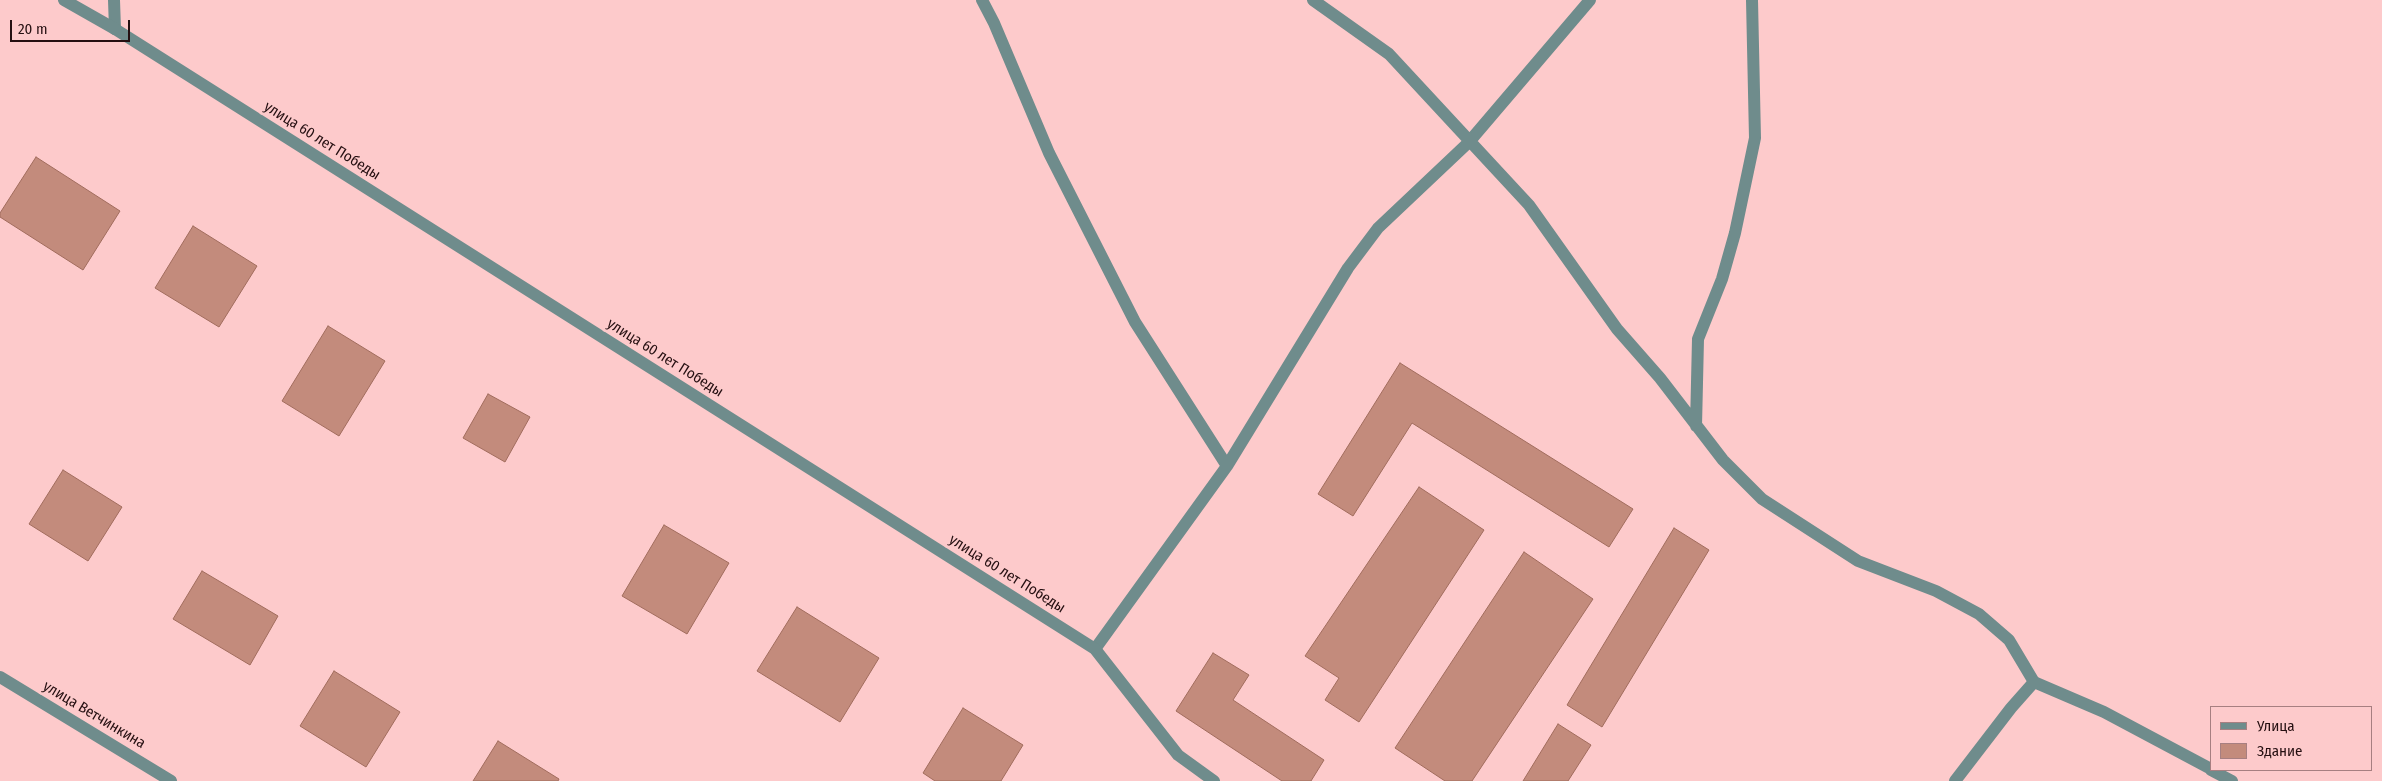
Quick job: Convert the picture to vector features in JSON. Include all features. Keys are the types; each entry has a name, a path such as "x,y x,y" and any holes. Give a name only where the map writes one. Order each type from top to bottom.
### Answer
{"street":[{"name":"улица 60 лет Победы","path":"64,0 115,30 1095,649 1178,755 1214,781"},
{"path":"114,0 115,30"},
{"path":"982,0 994,23 1049,153 1136,322 1227,466"},
{"path":"1313,0 1389,54 1469,142 1530,205 1617,329 1660,378 1723,460 1762,499 1858,561 1936,591 1979,614 2009,640 2034,682 2104,712 2210,769"},
{"path":"1095,649 1227,466 1348,268 1378,228 1469,142 1590,0"},
{"path":"1696,426 1698,339 1722,279 1730,252 1754,138 1752,0"},
{"name":"улица Ветчинкина","path":"0,677 171,781"},
{"path":"1955,781 2011,708 2034,682"},
{"path":"2213,771 2232,781"}],"building":[{"path":"36,157 120,211 83,270 0,217 0,213"},
{"path":"193,226 257,266 219,327 155,288"},
{"path":"328,326 385,361 339,436 282,401"},
{"path":"1400,363 1633,509 1609,547 1412,423 1353,516 1318,494"},
{"path":"488,394 530,417 505,462 463,438"},
{"path":"63,470 122,507 88,561 29,524"},
{"path":"1419,487 1484,530 1359,722 1325,700 1339,678 1305,656"},
{"path":"664,525 729,563 687,634 622,596"},
{"path":"1674,528 1709,550 1602,727 1567,705"},
{"path":"1524,552 1593,599 1472,781 1445,781 1395,748"},
{"path":"202,571 278,616 250,665 173,619"},
{"path":"797,607 879,658 840,722 757,671"},
{"path":"1213,653 1249,675 1233,700 1324,760 1311,781 1282,781 1176,711"},
{"path":"334,671 400,712 366,767 300,726"},
{"path":"963,708 1023,745 1001,781 935,781 923,773"},
{"path":"1558,724 1591,745 1568,781 1523,781"},
{"path":"498,741 559,779 558,781 473,781"}]}
